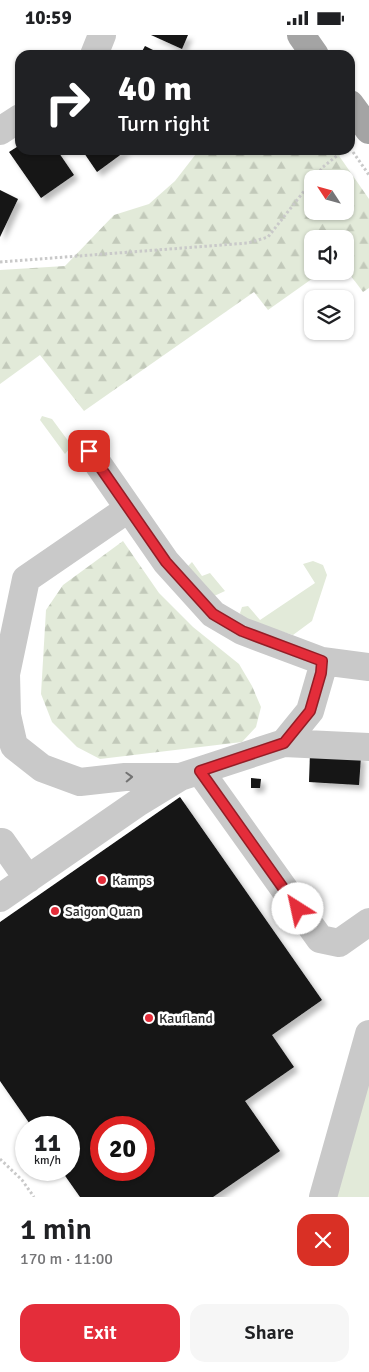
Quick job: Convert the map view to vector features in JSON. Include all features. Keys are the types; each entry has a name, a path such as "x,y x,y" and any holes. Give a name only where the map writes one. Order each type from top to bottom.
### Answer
{"main road":[{"path":"301,35 312,50"},
{"path":"355,111 369,131"}],"street":[{"path":"96,50 102,35"},
{"path":"0,131 15,121"},
{"path":"89,451 166,562 213,614 242,631 322,661 369,667"},
{"path":"128,509 26,579 6,674 7,715 14,746 42,768 80,782 125,777 190,774"},
{"path":"284,743 310,711 321,673 322,661"},
{"path":"0,898 190,774 284,743 369,747"},
{"path":"190,774 320,939 340,943 369,922"},
{"path":"2,842 28,879"},
{"path":"323,1197 369,1034"}],"path":[{"path":"321,170 338,155"},
{"path":"355,155 369,175"},
{"path":"0,263 248,243 268,237 304,191"},
{"path":"0,1159 22,1180 34,1197"}],"green space":[{"path":"195,155 338,155 349,170 304,170 304,220 354,220 354,177 369,199 369,288 363,292 354,280 354,230 304,230 304,280 310,280 268,310 254,292 84,411 40,355 0,384 0,270 65,266 114,215 149,204 175,181"},
{"path":"42,416 52,419 69,442 70,448 65,454 40,420"},
{"path":"123,541 159,593 193,627 239,664 252,686 261,707 256,727 242,742 100,759 77,747 52,722 41,694 46,610 63,585"},
{"path":"313,561 323,565 327,575 312,621 293,635 242,619 240,613 242,607 248,606 260,620 315,583 303,564"},
{"path":"192,562 202,576 210,573 225,591 212,597 186,568"},
{"path":"369,1066 369,1197 332,1197"}],"building":[{"path":"151,35 188,35 182,49"},
{"path":"145,46 153,50 143,50"},
{"path":"15,148 15,155 60,155 74,175 41,198 9,152"},
{"path":"85,155 120,155 97,172"},
{"path":"0,190 18,199 0,237"},
{"path":"310,753 361,756 359,785 309,782"},
{"path":"251,778 261,779 260,788 251,788"},
{"name":"Kaufland","path":"180,797 322,1000 272,1035 294,1067 245,1101 280,1151 213,1197 80,1197 69,1181 80,1181 80,1116 24,1116 0,1081 0,922"}],"place":[{"name":"Kamps","path":"102,880"},
{"name":"Saigon Quan","path":"55,911"},
{"name":"Kaufland","path":"149,1018"}],"route":[{"path":"89,451 166,562 213,614 242,631 322,661 321,673 310,711 284,743 200,771 298,909"}]}
